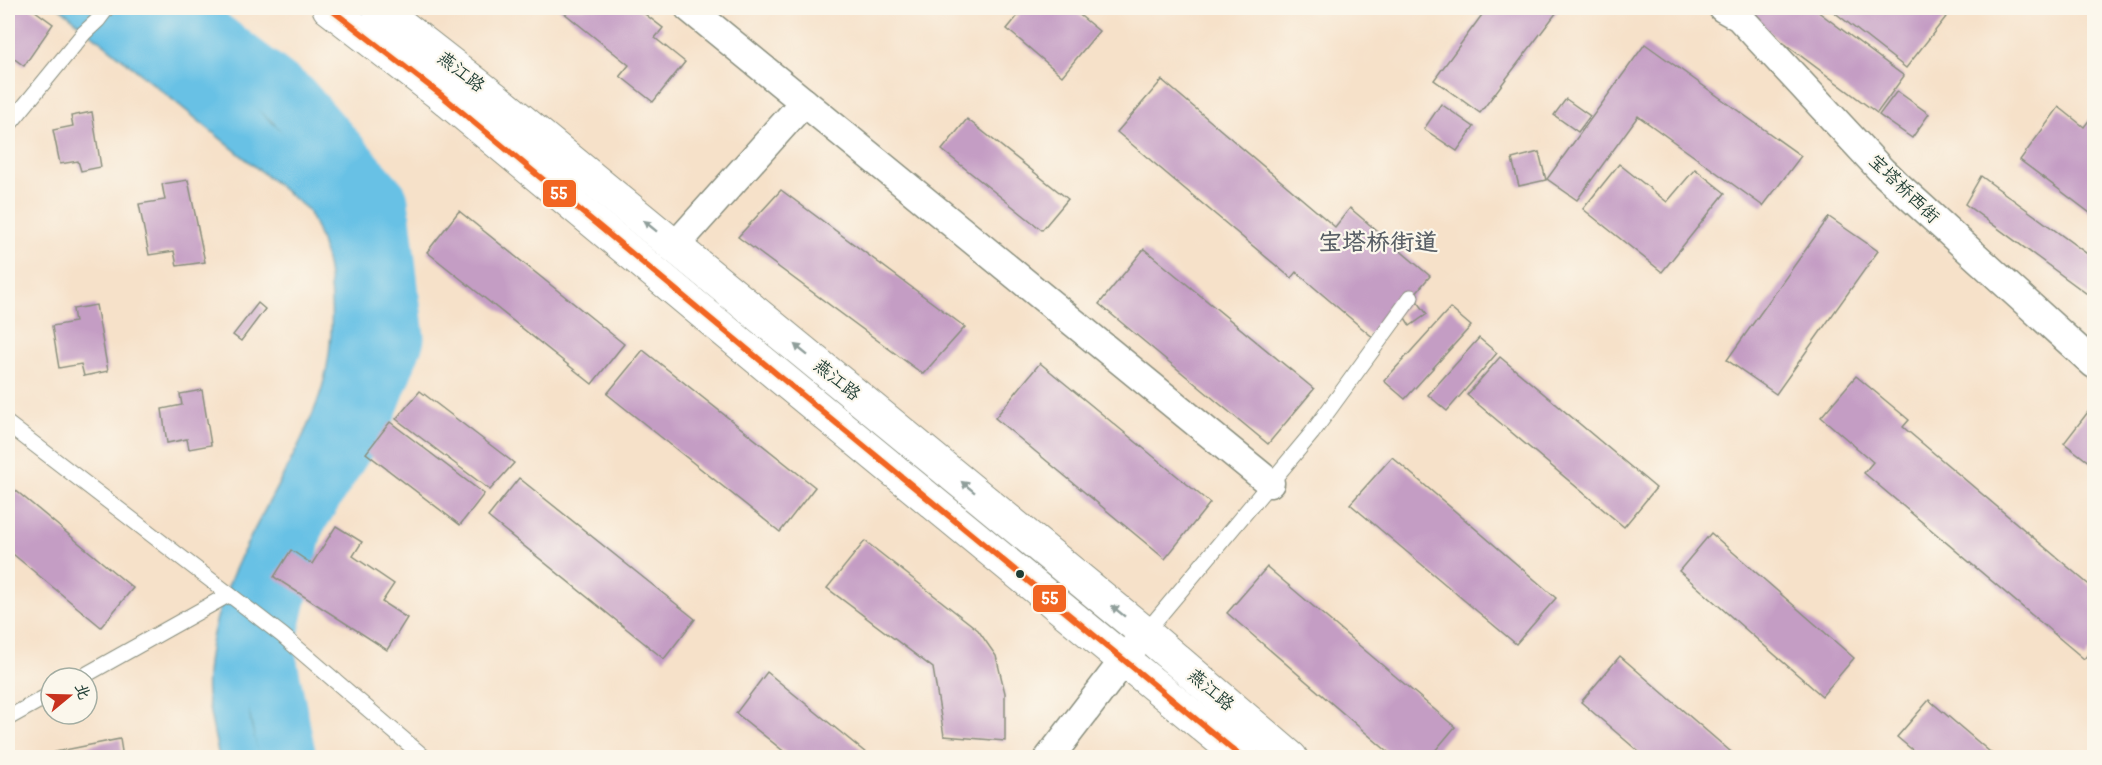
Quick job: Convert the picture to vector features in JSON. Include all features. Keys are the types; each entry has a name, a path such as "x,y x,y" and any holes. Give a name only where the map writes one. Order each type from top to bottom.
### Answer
{"main road":[{"path":"329,8 440,94 1243,758"},
{"name":"燕江路","path":"379,8 498,101 675,246 1145,633 1291,758"}],"street":[{"path":"689,8 1270,483"},
{"name":"宝塔桥西街","path":"1723,8 1739,17 1882,171 2094,364"},
{"path":"675,246 804,102"},
{"path":"1049,758 1145,633"}],"lane":[{"path":"8,126 84,33 103,14"},
{"path":"1145,633 1312,433 1412,297"},
{"path":"8,424 282,635 425,758"},
{"path":"99,667 228,595"},
{"path":"8,718 39,701"}],"water":[{"path":"60,8 142,8 321,166 358,210 372,246 378,291 369,371 356,415 325,489 261,610 253,636 247,679 251,722 260,757 219,757 207,695 209,656 226,590 306,430 321,391 329,352 331,326 330,288 325,253 307,209"}],"building":[{"path":"8,8 31,8 53,24 24,66 8,54"},
{"path":"558,8 637,8 663,28 655,38 685,62 653,102 620,76 629,65"},
{"path":"1014,8 1071,8 1099,31 1062,76 1007,29 1020,13"},
{"path":"1487,8 1560,8 1480,113 1434,80"},
{"path":"1737,8 1813,8 1904,76 1877,113"},
{"path":"1829,8 1953,8 1906,68"},
{"path":"1645,44 1801,156 1763,206 1638,116 1577,200 1547,179"},
{"path":"1162,80 1335,227 1350,208 1430,276 1376,340 1296,272 1291,278 1117,132"},
{"path":"1897,91 1929,114 1912,138 1879,115"},
{"path":"1566,99 1590,116 1578,132 1554,115"},
{"path":"1441,104 1474,127 1457,151 1424,129"},
{"path":"2059,107 2084,127 2094,114 2094,216 2020,160"},
{"path":"92,112 101,167 81,171 78,161 60,164 53,130 73,126 71,116"},
{"path":"967,119 1068,199 1042,230 942,150"},
{"path":"1539,152 1546,180 1519,186 1512,159"},
{"path":"1619,164 1667,202 1695,169 1725,193 1662,272 1583,209"},
{"path":"1981,176 2094,259 2094,299 1965,204"},
{"path":"188,180 205,262 177,266 174,251 149,255 139,204 165,200 162,184"},
{"path":"781,190 965,327 923,374 738,237"},
{"path":"459,211 624,344 592,384 427,252"},
{"path":"1829,217 1878,251 1776,394 1727,360"},
{"path":"1144,249 1314,389 1268,444 1099,304"},
{"path":"1418,302 1427,314 1410,326 1402,313"},
{"path":"258,303 265,309 241,341 233,335"},
{"path":"96,305 108,371 84,376 81,364 59,368 52,326 75,322 73,309"},
{"path":"1450,308 1471,326 1405,399 1384,381"},
{"path":"1479,338 1497,353 1447,411 1428,395"},
{"path":"643,350 815,487 780,532 607,394"},
{"path":"1500,357 1656,488 1624,527 1467,395"},
{"path":"1040,363 1210,503 1165,559 995,418"},
{"path":"1856,376 1909,420 1903,427 2094,589 2094,647 2084,659 1864,473 1873,462 1821,417"},
{"path":"202,390 211,445 189,449 187,439 167,443 162,409 182,405 180,394"},
{"path":"420,391 514,463 490,490 396,419"},
{"path":"2088,412 2094,416 2094,466 2064,443"},
{"path":"390,422 484,494 460,525 366,453"},
{"path":"1392,457 1556,598 1516,644 1350,504"},
{"path":"519,478 695,619 664,659 488,517"},
{"path":"8,484 133,588 101,627 8,550"},
{"path":"336,526 362,542 353,556 394,584 382,602 407,618 387,650 274,577 291,550 312,564"},
{"path":"1711,533 1854,658 1822,696 1679,571"},
{"path":"865,541 978,630 996,656 1005,693 1005,741 944,736 933,668 827,588"},
{"path":"1267,567 1455,727 1429,758 1395,758 1227,613"},
{"path":"1620,656 1738,758 1646,758 1581,702"},
{"path":"767,672 872,758 792,758 736,713"},
{"path":"1929,700 1997,758 1922,758 1897,737"},
{"path":"120,739 123,758 56,758 55,752"}],"waterway":[{"path":"171,8 292,100 380,201 396,338 368,409 296,522 266,649 288,758"}],"transit line":[{"name":"55","path":"329,8 440,94 1243,758"}],"district":[{"name":"宝塔桥街道","path":"1378,242"}]}
